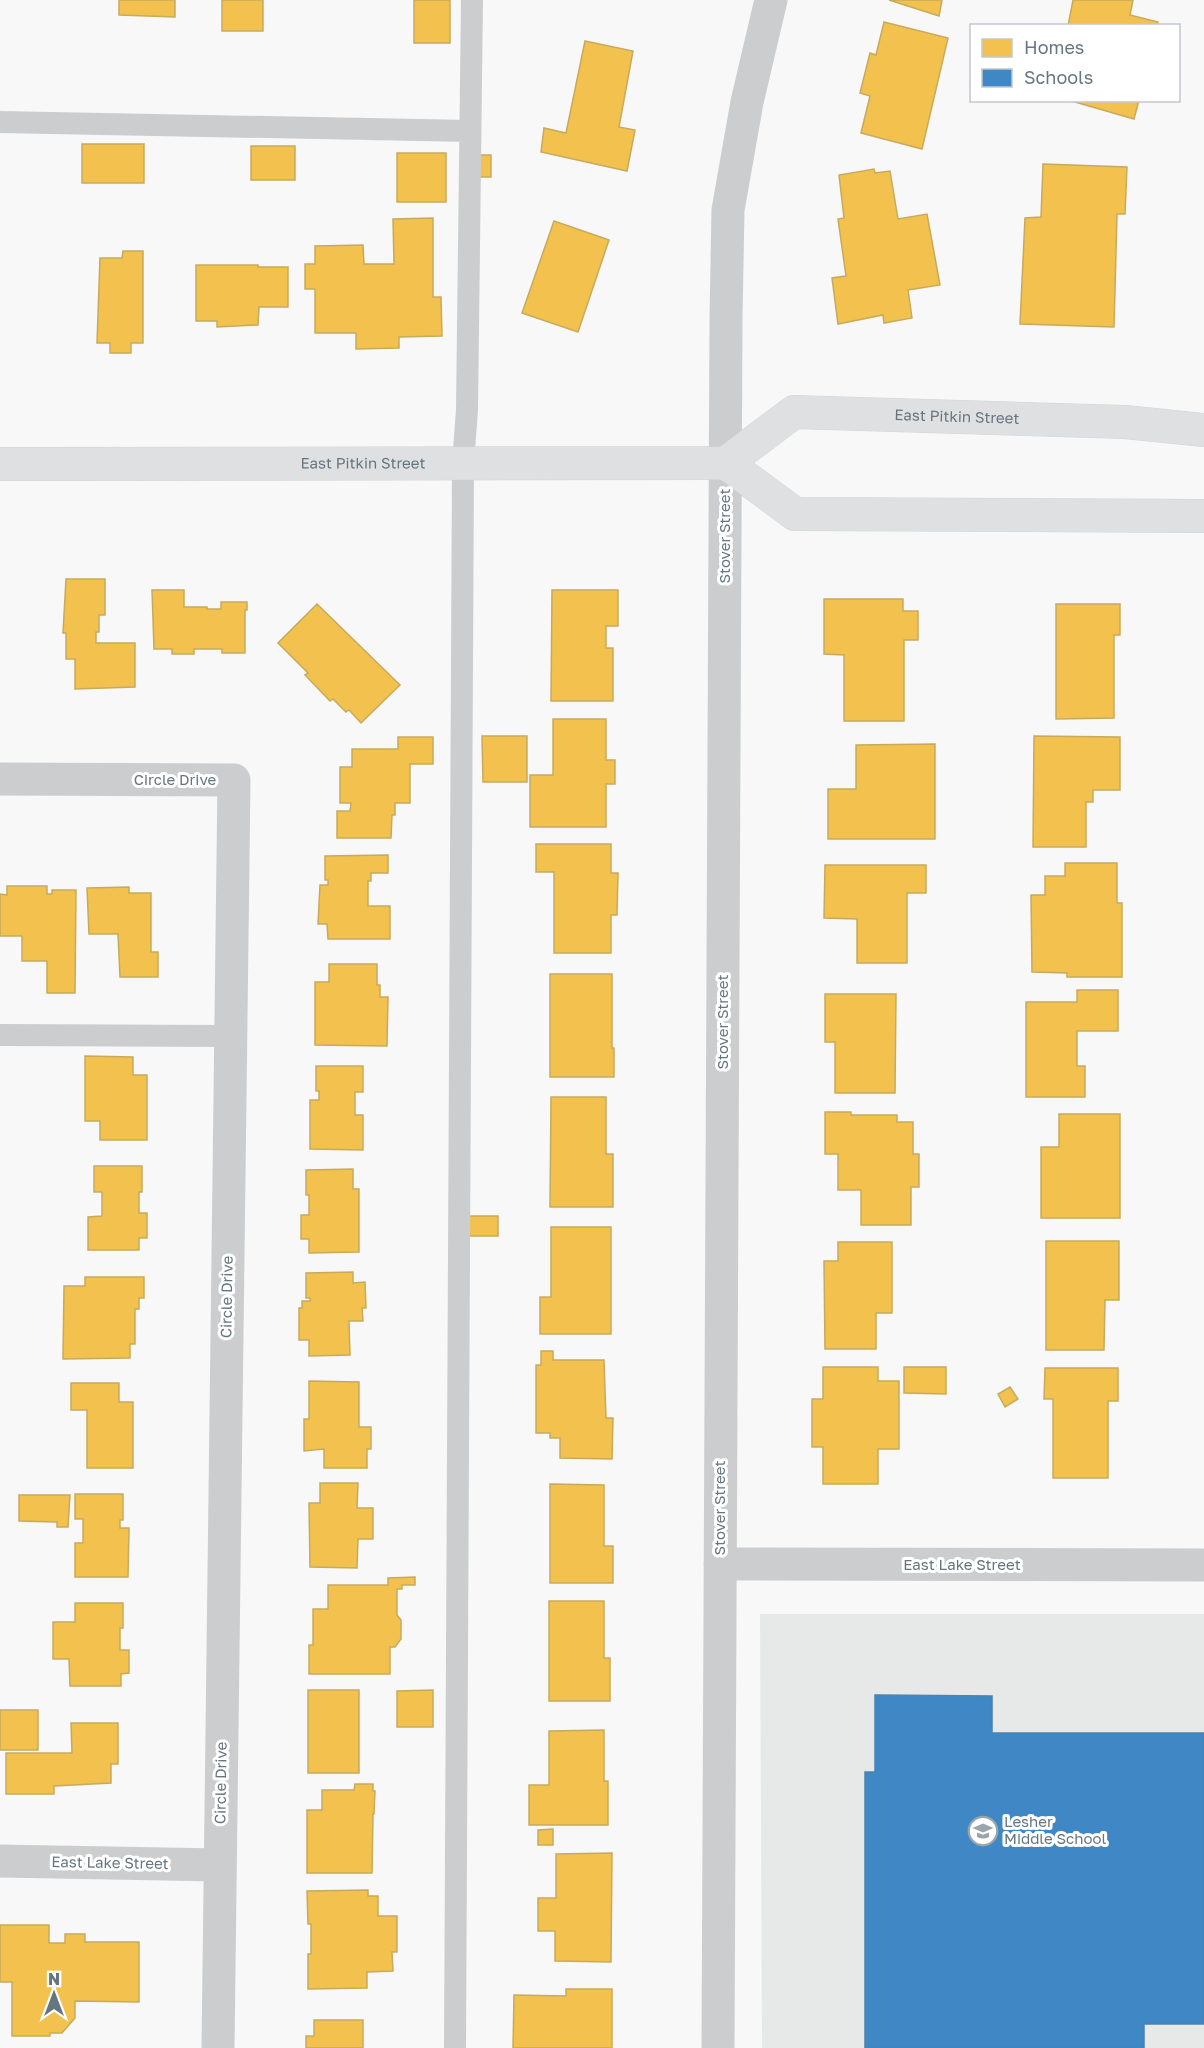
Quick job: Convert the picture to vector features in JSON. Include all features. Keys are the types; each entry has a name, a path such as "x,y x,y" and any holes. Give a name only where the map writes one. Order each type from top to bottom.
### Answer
{"street":[{"name":"Stover Street","path":"718,2048 728,210 747,102 771,0"},
{"name":"East Pitkin Street","path":"0,464 726,463 794,412 1125,422 1204,430"},
{"path":"726,463 795,514 1204,516"},
{"name":"Circle Drive","path":"0,779 234,780 218,2048"},
{"name":"East Lake Street","path":"720,1564 1204,1565"},
{"name":"East Lake Street","path":"0,1861 220,1865"}],"lane":[{"path":"455,2048 463,464 467,410 472,0"},
{"path":"0,122 470,131"},
{"path":"0,1035 231,1036"}],"shaded area":[{"name":"Lesher Middle School","path":"760,1614 1204,1614 1204,2048 762,2048"}],"building: Homes":[{"path":"119,0 175,0 175,17 119,15"},
{"path":"222,0 263,0 263,31 222,31"},
{"path":"414,0 450,0 450,43 414,43"},
{"path":"889,0 942,0 939,16"},
{"path":"1073,0 1133,0 1130,15 1158,22 1158,24 1068,24"},
{"path":"884,22 948,38 922,149 861,133 870,96 860,93 870,53 876,55"},
{"path":"585,41 633,51 619,127 635,130 627,171 541,152 544,128 566,133"},
{"path":"1075,102 1138,102 1134,119"},
{"path":"82,144 144,144 144,183 82,183"},
{"path":"251,146 295,146 295,180 251,180"},
{"path":"397,153 446,153 446,202 397,202"},
{"path":"472,155 491,155 491,177 472,177"},
{"path":"1043,164 1127,167 1125,214 1117,214 1114,327 1020,324 1025,218 1041,217"},
{"path":"874,169 875,173 890,171 898,219 927,214 940,285 908,290 912,318 884,323 883,315 838,324 832,278 846,276 838,219 844,218 839,175"},
{"path":"433,218 433,297 441,297 442,336 399,337 399,348 356,349 356,333 315,333 315,289 305,289 305,264 315,264 315,246 363,245 364,264 394,264 393,219"},
{"path":"554,221 609,240 578,332 522,313"},
{"path":"123,251 143,251 143,343 131,343 131,353 110,353 110,343 97,343 100,258 122,258"},
{"path":"196,265 288,267 288,307 259,307 258,325 217,327 217,321 196,321"},
{"path":"66,579 105,579 105,615 99,615 99,632 96,632 96,643 135,643 135,687 75,689 75,659 66,659 66,633 63,633"},
{"path":"152,590 184,590 184,607 221,609 221,602 247,602 245,653 222,653 222,649 194,649 194,654 172,654 172,649 154,649"},
{"path":"552,590 618,590 618,626 606,626 606,648 613,648 613,701 551,701"},
{"path":"824,599 903,599 903,611 918,611 918,640 904,640 904,721 844,721 844,655 824,654"},
{"path":"317,604 400,685 361,723 349,710 346,712 333,699 330,701 305,675 308,673 278,643"},
{"path":"1056,604 1120,604 1120,635 1114,635 1114,718 1056,719"},
{"path":"553,719 606,719 606,760 615,760 615,784 606,784 606,827 530,827 530,775 553,775"},
{"path":"482,736 527,736 527,782 483,782"},
{"path":"1034,736 1120,737 1120,790 1093,790 1093,802 1086,802 1086,847 1033,847"},
{"path":"398,737 433,737 433,764 410,764 410,803 395,803 391,838 337,838 337,811 350,811 351,803 340,803 340,767 352,767 352,749 398,749"},
{"path":"935,744 935,839 828,839 828,789 856,789 856,745"},
{"path":"536,844 611,844 611,873 618,873 617,915 611,915 611,953 554,953 554,872 536,872"},
{"path":"388,855 388,873 371,873 371,881 368,881 368,906 390,906 390,939 328,939 327,924 318,924 320,885 328,885 328,880 325,880 325,856"},
{"path":"1065,863 1117,863 1117,903 1122,903 1122,977 1067,977 1067,973 1032,972 1031,895 1045,895 1045,876 1065,876"},
{"path":"825,865 926,865 926,893 907,893 907,963 857,963 857,919 824,918"},
{"path":"7,886 47,886 47,894 52,894 52,890 76,890 75,993 47,993 47,961 22,961 22,936 0,936 0,894 7,895"},
{"path":"129,887 129,893 151,893 151,952 158,952 158,977 120,977 118,934 89,934 87,888"},
{"path":"329,964 377,964 377,985 380,985 380,997 388,997 387,1046 315,1045 315,982 329,982"},
{"path":"550,974 612,974 614,1077 550,1077"},
{"path":"1077,990 1118,990 1118,1031 1077,1031 1077,1066 1085,1066 1085,1097 1026,1097 1026,1002 1077,1002"},
{"path":"825,994 896,994 895,1093 835,1093 835,1042 825,1042"},
{"path":"85,1056 133,1057 133,1075 147,1075 147,1140 100,1140 100,1121 85,1121"},
{"path":"316,1066 363,1066 363,1092 355,1092 355,1115 363,1115 363,1150 310,1149 310,1100 319,1100 319,1091 316,1091"},
{"path":"551,1097 606,1097 606,1154 613,1154 613,1207 550,1207"},
{"path":"825,1112 851,1112 851,1115 897,1115 897,1122 913,1122 913,1154 919,1154 919,1187 911,1187 911,1225 861,1225 861,1190 838,1190 838,1154 825,1154"},
{"path":"1059,1114 1120,1114 1120,1218 1041,1218 1041,1147 1059,1147"},
{"path":"94,1166 142,1166 139,1213 147,1213 147,1238 139,1238 139,1250 88,1250 88,1217 102,1216 102,1192 94,1192"},
{"path":"353,1169 353,1189 359,1189 359,1252 309,1253 309,1239 301,1239 301,1215 309,1215 306,1170"},
{"path":"469,1216 498,1216 498,1236 469,1236"},
{"path":"551,1227 611,1227 611,1334 540,1334 540,1297 551,1297"},
{"path":"1046,1241 1119,1241 1119,1300 1105,1300 1104,1350 1046,1350"},
{"path":"838,1242 892,1242 892,1313 876,1313 876,1349 825,1349 824,1261 838,1261"},
{"path":"353,1272 353,1283 365,1282 366,1308 362,1308 363,1321 349,1321 350,1355 309,1356 309,1340 299,1340 299,1308 302,1308 302,1301 310,1301 310,1298 306,1298 306,1273"},
{"path":"85,1277 144,1277 144,1298 139,1298 139,1309 135,1309 135,1344 130,1344 130,1358 63,1359 64,1286 85,1286"},
{"path":"541,1351 553,1351 553,1360 604,1360 606,1418 613,1418 612,1459 560,1458 560,1438 550,1438 550,1433 536,1433 536,1365 541,1365"},
{"path":"823,1367 878,1367 878,1381 899,1381 899,1449 878,1449 878,1484 823,1484 823,1447 812,1447 812,1399 823,1399"},
{"path":"904,1367 946,1367 946,1394 904,1393"},
{"path":"1045,1368 1118,1368 1118,1401 1108,1401 1108,1478 1053,1478 1053,1399 1044,1399"},
{"path":"309,1381 359,1382 359,1427 371,1427 371,1449 367,1449 367,1468 324,1468 324,1449 304,1451 304,1419 309,1419"},
{"path":"71,1383 119,1383 119,1402 133,1402 133,1468 87,1468 87,1410 71,1410"},
{"path":"1010,1387 1018,1399 1005,1407 998,1394"},
{"path":"320,1483 358,1483 357,1508 373,1508 373,1539 358,1539 357,1568 310,1567 309,1503 320,1503"},
{"path":"550,1484 604,1485 604,1546 613,1546 613,1583 550,1583"},
{"path":"75,1494 123,1494 123,1520 120,1520 120,1528 129,1528 128,1577 75,1577 75,1543 83,1543 83,1519 75,1519"},
{"path":"19,1495 70,1495 68,1527 57,1527 57,1522 19,1521"},
{"path":"415,1577 415,1585 402,1585 402,1589 397,1589 397,1615 401,1620 401,1639 395,1647 390,1647 390,1674 309,1674 309,1645 313,1645 313,1609 328,1609 328,1585 388,1585 388,1578"},
{"path":"549,1601 604,1601 604,1658 610,1658 610,1701 549,1701"},
{"path":"75,1603 123,1603 120,1650 129,1650 129,1673 121,1674 121,1686 70,1686 69,1659 53,1659 53,1622 75,1622"},
{"path":"308,1690 359,1690 359,1773 308,1773"},
{"path":"433,1690 433,1727 397,1727 397,1691"},
{"path":"0,1710 38,1710 38,1750 0,1750"},
{"path":"71,1723 118,1723 118,1764 111,1764 111,1783 54,1786 54,1794 6,1794 6,1753 72,1753"},
{"path":"604,1730 604,1781 608,1781 608,1825 529,1825 529,1785 549,1785 549,1731"},
{"path":"355,1784 373,1784 373,1791 375,1791 372,1873 307,1873 307,1810 322,1810 322,1790 354,1790"},
{"path":"553,1829 553,1845 538,1845 538,1830"},
{"path":"612,1853 611,1962 555,1961 555,1931 538,1931 538,1898 556,1898 556,1854"},
{"path":"368,1890 368,1896 378,1896 378,1916 397,1916 397,1952 392,1952 393,1971 367,1972 367,1988 308,1989 311,1924 308,1924 307,1891"},
{"path":"0,1925 49,1925 49,1943 65,1943 65,1934 85,1934 85,1942 139,1942 139,2002 75,2001 75,2018 62,2033 50,2033 50,2036 12,2036 12,1982 0,1982"},
{"path":"566,1989 612,1989 612,2048 513,2048 514,1995 566,1996"},
{"path":"314,2020 363,2020 363,2048 306,2048 306,2036 314,2036"}],"building: Schools":[{"path":"875,1695 992,1696 992,1733 1204,1733 1204,2024 1144,2024 1144,2048 865,2048 865,1772 875,1772"}],"place":[{"name":"Lesher Middle School","path":"983,1831"}]}
